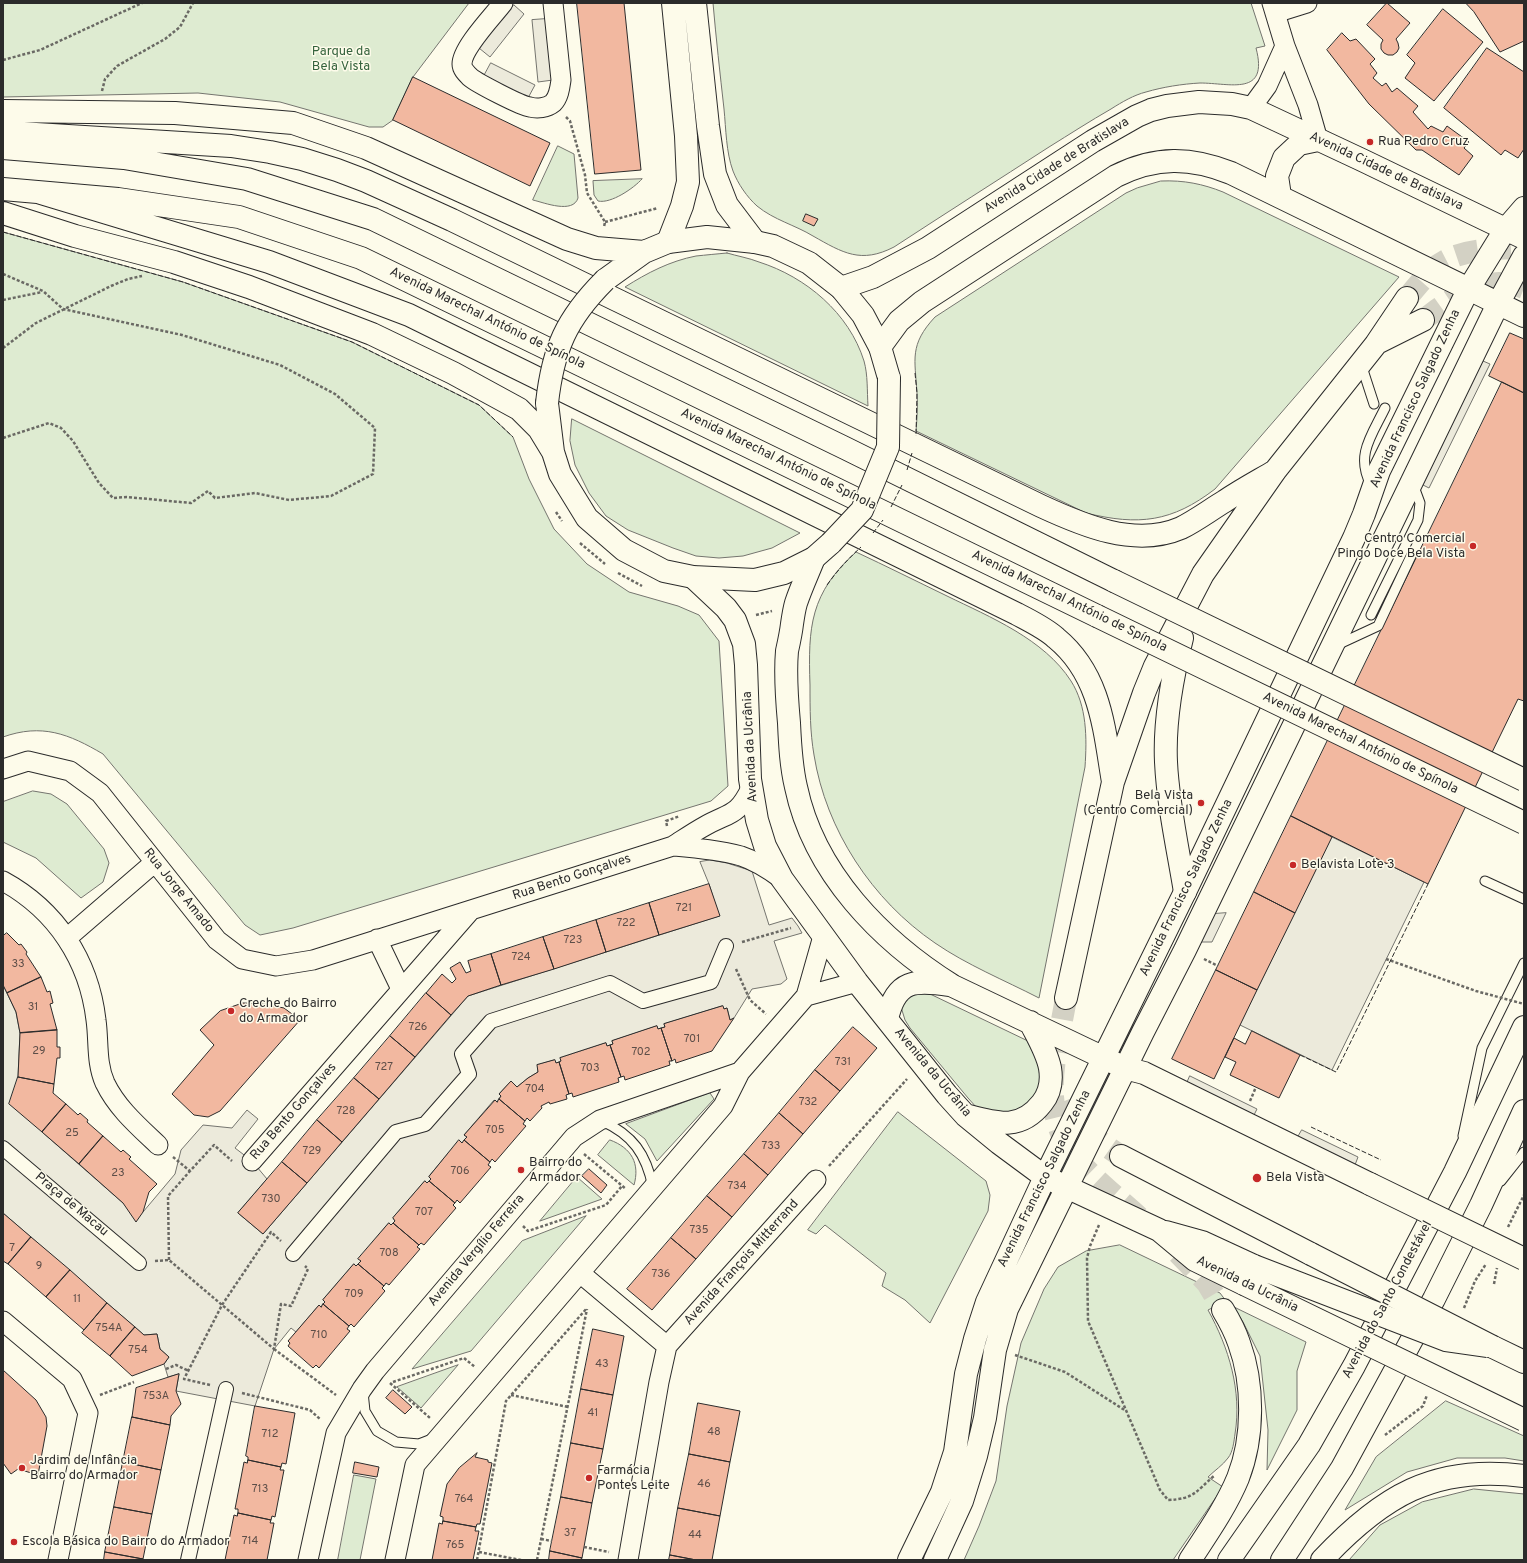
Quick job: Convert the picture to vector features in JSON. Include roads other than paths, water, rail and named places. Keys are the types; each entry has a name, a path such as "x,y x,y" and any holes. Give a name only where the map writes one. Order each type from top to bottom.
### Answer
{"main road":[{"path":"668,242 682,206 688,182 686,136 673,3"},
{"path":"695,3 708,126 715,174 727,205 755,242"},
{"name":"Avenida Cidade de Bratislava","path":"841,288 873,277 928,248 1093,141 1136,116 1167,106 1199,102 1232,104 1251,108 1515,234"},
{"path":"3,111 175,113 293,123 366,148 567,239 596,248 644,252"},
{"path":"3,132 232,146 302,159 337,170 366,181 452,220 1041,506 1071,520 1099,530 1126,534 1154,535 1180,528 1203,516 1275,471"},
{"path":"1280,196 1277,176 1284,158 1299,144 1318,140"},
{"path":"3,148 124,158 247,179 373,219 1524,780"},
{"path":"880,347 899,321 922,302 1116,176 1144,164 1159,161 1194,162 1213,166 1231,173 1524,316"},
{"name":"Avenida Marechal António de Spínola","path":"3,189 118,199 239,217 361,258 1524,823"},
{"path":"41,193 269,262 409,315 1017,614 1056,638 1072,653 1084,670 1100,707 1113,782"},
{"name":"Avenida Francisco Salgado Zenha","path":"909,1560 942,1492 955,1452 966,1374 987,1302 1045,1177 1185,892 1354,538 1382,464 1468,290 1515,234 1524,208"},
{"path":"3,213 75,236 174,262 241,284 372,334 453,373 519,409 539,429 554,452"},
{"path":"707,237 755,242 773,246 809,263 841,288 863,315 880,347 889,378 888,447 862,510 814,558 784,574 755,580 693,577 664,571 624,550 587,518 560,474 554,452 547,403 550,378 559,345 573,316 587,298 605,280 644,252 668,242 707,237"},
{"name":"Avenida Francisco Salgado Zenha","path":"935,1560 962,1501 976,1456 985,1418 995,1350 1008,1309 1185,950 1498,304 1524,256"},
{"path":"1066,998 1113,782 1155,666 1203,574 1275,471 1376,344 1407,298"},
{"path":"1376,344 1423,320"},
{"path":"814,558 796,604 787,652 787,701 792,763 796,788 811,832 823,856 836,878 874,923 930,972 953,986 1104,1058 1126,1068 1144,1073 1524,1259"},
{"path":"1185,892 1168,786 1166,731 1169,706 1184,630 1203,574"},
{"name":"Avenida da Ucrânia","path":"693,577 726,608 735,620 745,653 751,788 757,820 765,846 782,879 817,929 887,1019 966,1116 999,1144 1045,1177 1159,1230 1195,1260 1249,1275 1524,1420"},
{"path":"887,1019 892,1000 908,985 926,982 953,986"},
{"path":"966,1116 995,1122 1014,1122 1023,1120 1032,1114 1045,1099 1051,1084 1050,1067 1044,1050 1030,1022"},
{"name":"Avenida do Santo Condestável","path":"1229,1560 1309,1445 1354,1366 1455,1172 1524,1027"},
{"path":"1282,1560 1342,1468 1434,1298 1481,1206 1524,1111"},
{"path":"1121,1156 1524,1362"},
{"path":"1249,1275 1446,1340 1493,1347"},
{"path":"1190,1560 1217,1518 1238,1479 1245,1459 1250,1434 1250,1410 1245,1366 1239,1343 1223,1310"},
{"path":"1322,1560 1346,1535 1369,1515 1392,1499 1419,1487 1442,1478 1470,1474 1503,1473 1524,1476"}],"street":[{"path":"503,3 464,54 462,63 463,70 478,83 528,107 546,107 554,102 559,91 561,80 552,5"},
{"path":"1307,3 1274,8 1285,46 1308,104 1318,140"},
{"path":"1251,108 1267,86 1285,46"},
{"name":"Rua Jorge Amado","path":"3,770 28,761 70,771 100,793 217,940 242,959 276,966 313,960 377,939"},
{"name":"Rua Bento Gonçalves","path":"377,939 673,846 706,825 727,816 738,809 746,800 751,788"},
{"name":"Rua Bento Gonçalves","path":"673,846 717,851 742,856 767,868 782,879"},
{"path":"67,938 155,862"},
{"path":"3,881 37,905 62,930 76,952 88,983 96,1019 98,1054 104,1081 115,1102 158,1145"},
{"name":"Rua Bento Gonçalves","path":"252,1161 471,910"},
{"path":"395,1560 415,1465 723,1106 740,1072 806,996 817,929"},
{"path":"377,939 401,989"},
{"path":"293,1254 396,1132 425,1124 469,1074 462,1054 491,1021 610,984 643,1001 711,982 726,946"},
{"path":"806,996 858,982"},
{"name":"Avenida Vergílio Ferreira","path":"308,1560 336,1433 362,1389 375,1371 574,1136 600,1120 740,1072"},
{"name":"Praça de Macau","path":"3,1148 139,1263"},
{"name":"Avenida François Mitterrand","path":"628,1558 659,1382 667,1346 816,1180"},
{"path":"580,1273 667,1346"},
{"path":"3,1321 72,1379 88,1413 58,1560"},
{"path":"188,1560 226,1389"}],"lane":[{"path":"1360,363 1374,404"},
{"path":"1373,489 1367,478 1363,456 1385,408"},
{"path":"1372,615 1418,520 1420,503 1412,480"},
{"path":"1330,648 1378,626 1411,556"},
{"path":"1485,881 1524,900"},
{"path":"1455,1172 1482,1048 1524,963"},
{"path":"600,1120 616,1128 631,1139 642,1154 650,1170 654,1188"},
{"path":"1481,1206 1524,1152"},
{"path":"362,1389 365,1411 377,1431 396,1442 419,1444 442,1432"}],"tunnel":[{"path":"1407,298 1432,270 1452,257 1475,251 1524,248"},
{"path":"1423,320 1458,296 1470,289 1482,285 1495,283 1509,284 1524,288"},
{"path":"1066,998 1054,1066 1053,1083 1053,1100 1061,1133 1065,1144 1083,1166 1141,1219"},
{"path":"1067,1100 1076,1118 1082,1125 1096,1139 1121,1156"},
{"path":"1178,1253 1207,1283 1223,1310"}],"place":[{"name":"Rua Pedro Cruz","path":"1370,142"},
{"name":"Centro Comercial Pingo Doce Bela Vista","path":"1473,546"},
{"name":"Bela Vista (Centro Comercial)","path":"1201,803"},
{"name":"Belavista Lote 3","path":"1293,865"},
{"name":"Creche do Bairro do Armador","path":"231,1011"},
{"name":"Bairro do Armador","path":"521,1170"},
{"name":"Bela Vista","path":"1257,1178"},
{"name":"Jardim de Infância Bairro do Armador","path":"22,1468"},
{"name":"Farmácia Pontes Leite","path":"589,1478"},
{"name":"Escola Básica do Bairro do Armador","path":"14,1542"}],"park label":[{"name":"Parque da Bela Vista","path":"341,60"}]}
